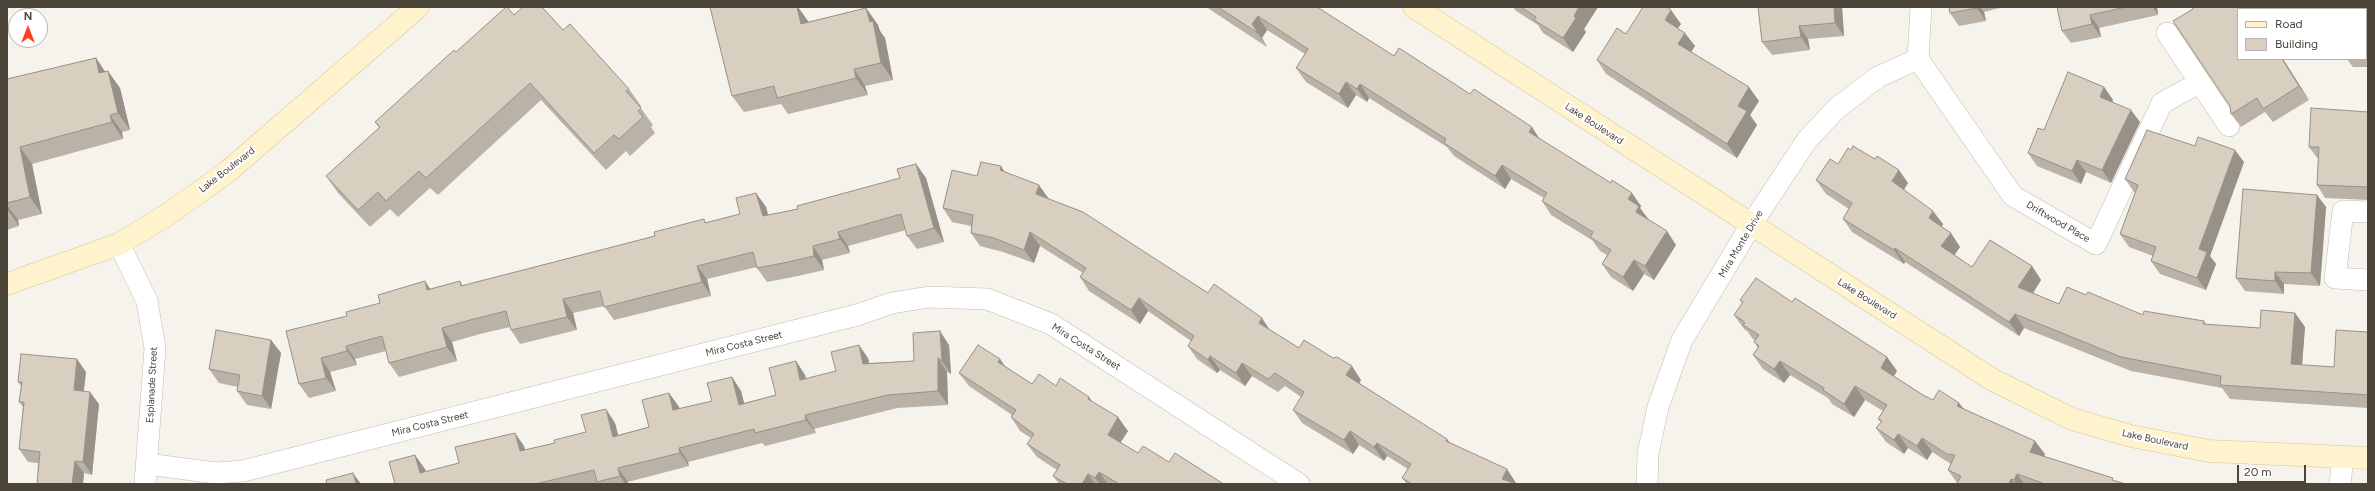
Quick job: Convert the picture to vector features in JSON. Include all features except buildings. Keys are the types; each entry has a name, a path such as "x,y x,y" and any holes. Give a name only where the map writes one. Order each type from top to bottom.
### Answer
{"main road":[{"name":"Lake Boulevard","path":"7,284 119,244 167,215 226,173 418,7"},
{"name":"Lake Boulevard","path":"1414,7 1993,380 2072,419 2131,436 2209,451 2368,458"}],"street":[{"path":"1918,59 1921,7"},
{"path":"2167,33 2229,126"},
{"name":"Mira Monte Drive","path":"1647,484 1648,454 1658,408 1682,340 1751,225 1807,140 1837,108 1878,77 1918,59"},
{"name":"Driftwood Place","path":"1918,59 2013,196 2096,244 2162,103 2199,83"},
{"path":"2368,212 2343,211 2335,278 2368,280"},
{"name":"Esplanade Street","path":"119,244 148,301 155,348 146,474"},
{"name":"Mira Costa Street","path":"146,474 243,471 857,316 892,302 929,297 987,300 1051,324 1299,484"},
{"path":"2340,484 2343,457"}]}
